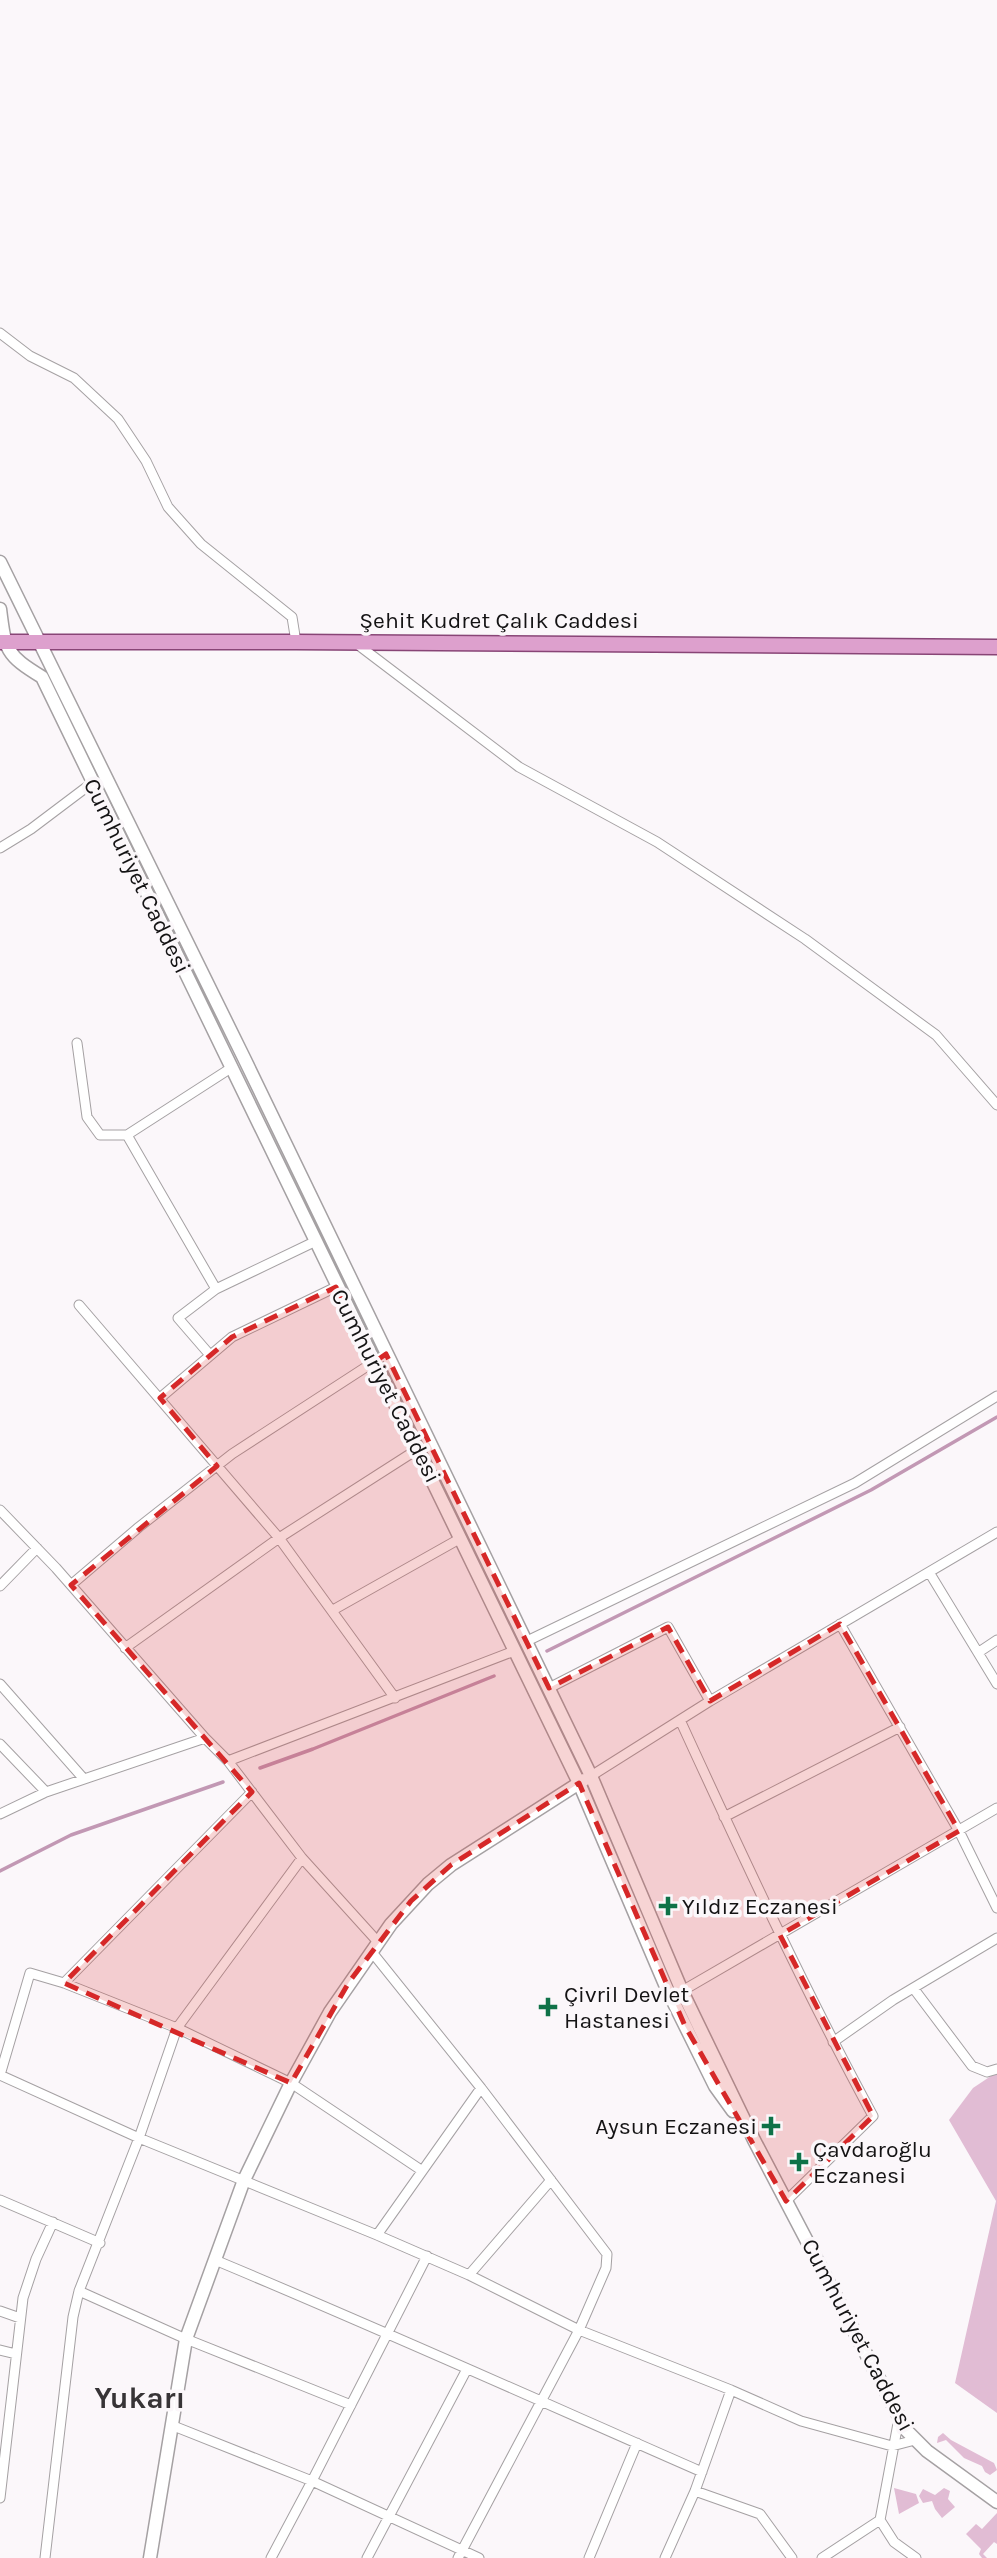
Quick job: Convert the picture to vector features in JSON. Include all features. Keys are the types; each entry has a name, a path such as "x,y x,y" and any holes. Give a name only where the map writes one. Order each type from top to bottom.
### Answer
{"main road":[{"name":"Cumhuriyet Caddesi","path":"0,562 549,1688 591,1776 682,1991 754,2140 899,2418 915,2440 997,2502"},
{"path":"0,608 2,642"},
{"name":"Şehit Kudret Çalık Caddesi","path":"2,642 997,647"},
{"name":"Cumhuriyet Caddesi","path":"2,642 15,661 42,677 579,1783 667,1989 715,2086 754,2140"},
{"path":"150,2558 186,2339 244,2180 291,2083 330,2012 374,1947 411,1901 451,1865 591,1776"}],"street":[{"path":"0,333 30,356 74,379 118,419 146,461 168,507 201,544 292,617 296,642"},
{"path":"354,642 519,767 657,842 806,939 936,1035 997,1105"},
{"path":"0,849 92,783"},
{"path":"77,1043 87,1118 100,1135 127,1135 231,1068"},
{"path":"127,1135 216,1289"},
{"path":"210,1355 178,1318 216,1289 314,1242"},
{"path":"160,1398 232,1337 336,1287"},
{"path":"79,1305 279,1538 395,1698"},
{"path":"71,1585 232,1454 386,1354"},
{"path":"525,1642 855,1483 997,1396"},
{"path":"125,1648 279,1538 418,1449"},
{"path":"0,1510 71,1585 228,1761 374,1947 607,2255 606,2268 579,2330 460,2554"},
{"path":"591,1776 710,1701 997,1532"},
{"path":"332,1610 461,1538"},
{"path":"0,1586 37,1548"},
{"path":"929,1572 997,1684"},
{"path":"840,1624 958,1831 997,1908"},
{"path":"549,1688 668,1627 710,1701"},
{"path":"979,1652 997,1640"},
{"path":"228,1761 514,1651"},
{"path":"0,1684 83,1778"},
{"path":"680,1720 780,1935 873,2116 786,2201"},
{"path":"724,1817 900,1727"},
{"path":"0,1814 83,1778 205,1738"},
{"path":"0,1744 46,1792"},
{"path":"64,1983 252,1792"},
{"path":"682,1991 997,1808"},
{"path":"45,2558 73,2317 79,2291 100,2243 177,2028 302,1858"},
{"path":"833,2042 893,2000 997,1938"},
{"path":"421,2170 291,2083 177,2028 64,1983 30,1973 0,2075 139,2138 427,2256 579,2330 731,2390 801,2421 892,2446 915,2440"},
{"path":"915,1989 972,2066 987,2072 997,2069"},
{"path":"377,2235 481,2088"},
{"path":"469,2275 551,2180"},
{"path":"0,2200 100,2243"},
{"path":"0,2498 20,2318 28,2280 53,2222"},
{"path":"271,2558 427,2256"},
{"path":"215,2260 387,2332 702,2472"},
{"path":"79,2291 186,2339 351,2404"},
{"path":"0,2311 20,2318"},
{"path":"0,2350 16,2354"},
{"path":"367,2558 467,2369"},
{"path":"666,2558 695,2491 731,2390"},
{"path":"822,2558 880,2520 899,2418"},
{"path":"172,2425 312,2481 460,2554 479,2558"},
{"path":"589,2558 637,2444"},
{"path":"695,2491 760,2514 792,2558"},
{"path":"880,2520 894,2542 916,2558"}],"highlighted area":[{"path":"336,1287 373,1363 386,1354 549,1688 668,1627 710,1701 840,1624 959,1831 780,1935 873,2116 786,2201 685,2026 579,1783 451,1865 411,1901 349,1982 291,2083 64,1983 252,1792 71,1585 217,1466 160,1398 232,1337"}],"shaded area":[{"path":"997,2072 997,2413 955,2383 996,2201 949,2120 973,2088"},
{"path":"943,2433 994,2463 997,2470 990,2475 982,2466 964,2458 946,2440 937,2443 938,2437"},
{"path":"894,2488 916,2494 919,2503 899,2514"},
{"path":"944,2488 950,2491 948,2499 955,2507 942,2518 932,2501 923,2503 919,2496 923,2489 935,2495"},
{"path":"997,2513 997,2544 994,2542 983,2554 987,2558 982,2558 979,2554 981,2549 966,2534 976,2524 982,2529"}],"waterway":[{"path":"547,1651 871,1490 997,1417"},
{"path":"260,1768 494,1676"},
{"path":"0,1871 71,1835 223,1782"}],"place":[{"name":"Yıldız Eczanesi","path":"668,1906"},
{"name":"Çivril Devlet Hastanesi","path":"548,2007"},
{"name":"Aysun Eczanesi","path":"771,2126"},
{"name":"Çavdaroğlu Eczanesi","path":"799,2162"}],"district":[{"name":"Yukarı","path":"140,2398"}]}
